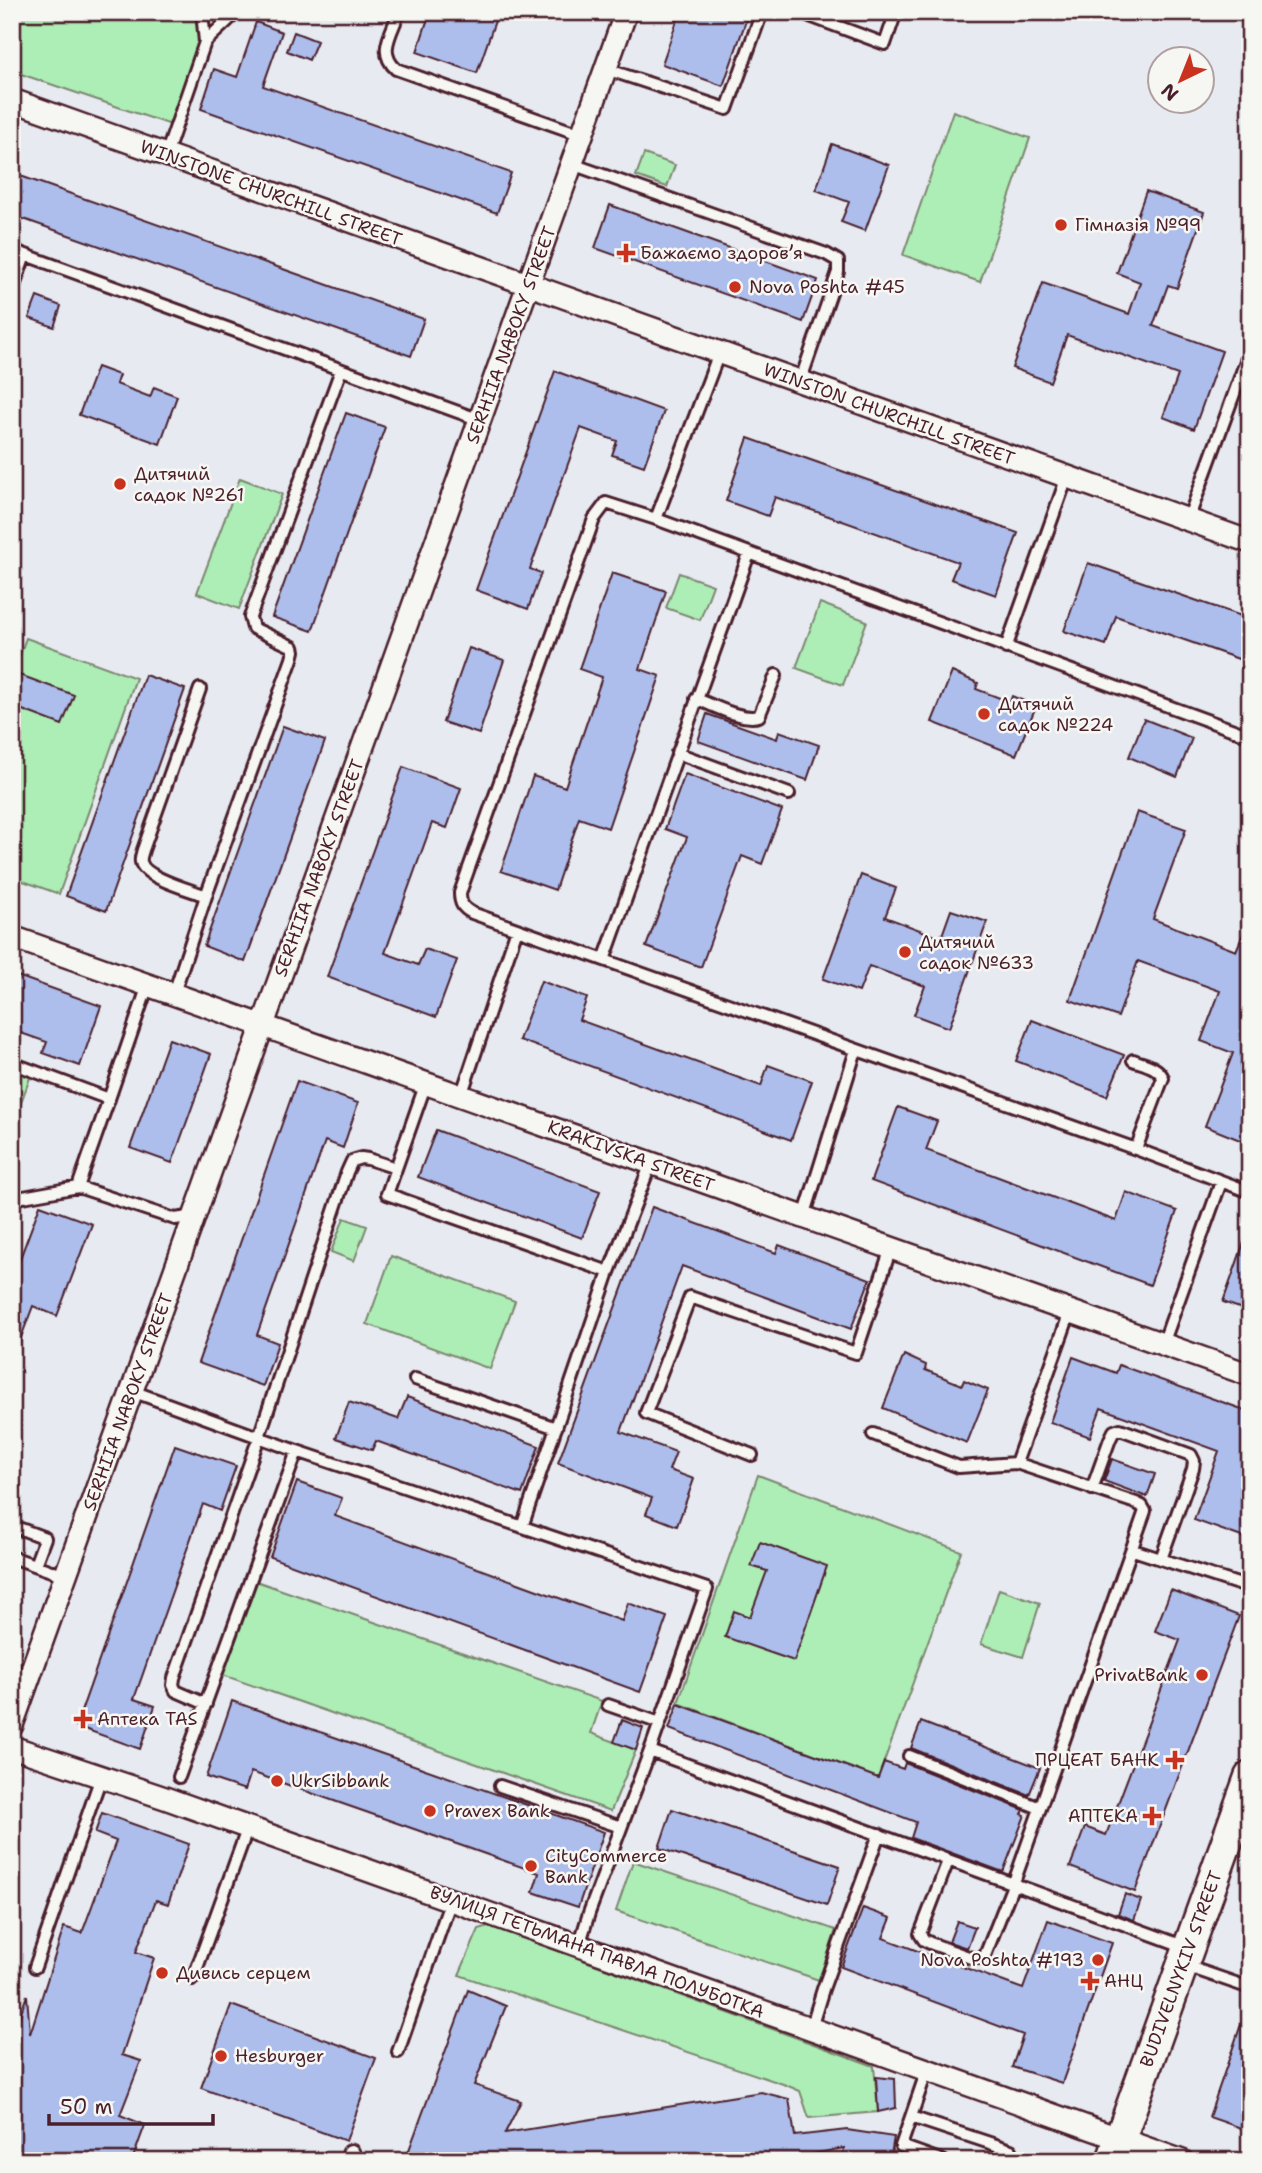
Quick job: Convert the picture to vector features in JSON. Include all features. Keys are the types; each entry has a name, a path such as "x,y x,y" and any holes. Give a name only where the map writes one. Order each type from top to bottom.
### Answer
{"main road":[{"name":"BUDIVELNYKIV STREET","path":"1116,2150 1248,1788"}],"street":[{"name":"SERHIIA NABOKY STREET","path":"12,1725 626,12"},
{"name":"WINSTONE CHURCHILL STREET","path":"12,100 529,285"},
{"name":"WINSTON CHURCHILL STREET","path":"529,285 1250,542"},
{"name":"KRAKIVSKA STREET","path":"12,937 1250,1376"},
{"name":"ВУЛИЦЯ ГЕТЬМАНА ПАВЛА ПОЛУБОТКА","path":"12,1747 247,1827 927,2070 1116,2150 1182,2161"}],"lane":[{"path":"166,155 205,42 201,12"},
{"path":"205,42 237,12"},
{"path":"399,12 385,51 388,62 396,69 582,135"},
{"path":"606,69 727,109 762,12"},
{"path":"799,12 885,44 896,12"},
{"path":"572,164 826,254 838,261 838,272 800,382"},
{"path":"12,250 480,420"},
{"path":"12,292 25,255"},
{"path":"1188,520 1250,350"},
{"path":"656,519 719,353"},
{"path":"174,993 294,651 286,643 253,628 250,617 341,370"},
{"path":"1006,648 1067,477"},
{"path":"1250,736 606,503 594,519 460,893 460,902 464,909 1250,1192"},
{"path":"604,960 749,554"},
{"path":"696,699 744,716 759,716 776,675"},
{"path":"200,689 141,862 146,870 156,877 206,896"},
{"path":"677,753 789,794"},
{"path":"461,1096 517,929"},
{"path":"78,1187 148,985"},
{"path":"804,1217 856,1049"},
{"path":"1133,1060 1154,1068 1163,1078 1136,1149"},
{"path":"12,1063 108,1099"},
{"path":"426,1083 387,1194 609,1272"},
{"path":"205,1704 176,1691 174,1678 260,1437 352,1161 368,1159 396,1168"},
{"path":"522,1527 609,1272 650,1163"},
{"path":"1163,1345 1221,1182"},
{"path":"12,1199 78,1187 175,1219 195,1216"},
{"path":"752,1455 646,1413 690,1297 856,1353 891,1248"},
{"path":"1016,1463 1070,1312"},
{"path":"415,1379 556,1428"},
{"path":"132,1391 297,1451 707,1589 579,1946"},
{"path":"1092,1489 1114,1431 1120,1429 1191,1455 1194,1461 1193,1469 1161,1559"},
{"path":"873,1434 959,1467 1016,1463 1142,1506 1145,1511 1013,1885 984,1958 971,1958 951,1951 924,1940 920,1934 948,1861"},
{"path":"179,1777 297,1451"},
{"path":"21,1529 45,1538 35,1565"},
{"path":"1133,1550 1250,1588"},
{"path":"12,1556 65,1576"},
{"path":"608,1705 660,1723"},
{"path":"650,1751 1013,1885 1185,1956 1250,1988"},
{"path":"909,1756 1040,1808"},
{"path":"35,1967 101,1777"},
{"path":"500,1786 621,1827"},
{"path":"192,1979 247,1827"},
{"path":"811,2028 822,1989 878,1834"},
{"path":"398,2052 451,1900"},
{"path":"927,2070 901,2146 943,2161"},
{"path":"911,2117 1011,2150 1007,2161"}],"green space":[{"path":"12,12 202,12 205,42 177,127 12,71"},
{"path":"953,111 1030,138 980,282 903,255"},
{"path":"644,154 675,165 667,187 636,176"},
{"path":"240,478 282,494 239,609 197,593"},
{"path":"679,573 713,585 700,620 666,608"},
{"path":"820,603 867,621 843,685 796,668"},
{"path":"26,638 136,678 59,894 12,877 12,677"},
{"path":"12,1068 31,1075 12,1127"},
{"path":"344,1218 367,1226 354,1261 331,1252"},
{"path":"391,1256 515,1301 490,1369 367,1324"},
{"path":"758,1475 961,1551 878,1778 678,1703"},
{"path":"250,1579 602,1701 591,1733 636,1750 611,1811 217,1673"},
{"path":"999,1589 1040,1603 1023,1657 981,1644"},
{"path":"633,1861 836,1930 819,1980 616,1911"},
{"path":"489,1926 874,2066 878,2112 809,2118 800,2091 786,2085 459,1975 479,1929"}],"building":[{"path":"430,12 498,12 477,73 417,52"},
{"path":"680,12 749,12 723,86 662,64"},
{"path":"256,22 282,32 263,86 511,173 497,213 201,109 214,69 237,77"},
{"path":"294,32 317,41 309,60 287,51"},
{"path":"832,144 889,165 865,231 841,222 849,202 816,190"},
{"path":"12,173 424,319 411,356 12,215"},
{"path":"1146,191 1204,212 1177,288 1168,285 1153,326 1222,351 1194,429 1163,417 1178,375 1067,335 1050,382 1012,368 1043,283 1129,314 1140,282 1117,273"},
{"path":"610,205 818,280 803,322 595,248"},
{"path":"37,297 61,306 54,327 29,318"},
{"path":"97,367 119,375 116,384 150,397 154,387 177,396 160,444 79,415"},
{"path":"555,371 664,411 644,466 612,455 617,441 581,428 530,569 541,573 528,609 476,590"},
{"path":"346,413 385,427 312,631 272,617"},
{"path":"748,438 1018,533 996,595 951,579 958,562 775,497 768,516 726,501"},
{"path":"1088,563 1250,619 1250,663 1116,616 1106,645 1064,631"},
{"path":"612,573 666,591 640,669 660,676 608,828 579,818 555,890 501,871 533,776 565,787 602,677 579,669"},
{"path":"469,648 504,660 479,734 443,722"},
{"name":"Дитячий садок №224","path":"952,672 978,683 976,689 1010,702 1012,696 1036,706 1016,755 932,722"},
{"path":"20,675 74,695 62,725 12,706 12,695"},
{"path":"145,675 185,689 106,911 66,896"},
{"path":"707,714 777,739 779,731 819,745 807,780 698,741"},
{"path":"1144,719 1192,738 1177,777 1129,757"},
{"path":"283,726 325,741 245,962 204,946"},
{"path":"403,767 461,788 447,828 432,823 385,953 418,965 425,949 457,960 436,1017 327,977"},
{"path":"685,774 782,810 762,864 742,856 701,967 646,947 687,837 665,829"},
{"path":"1137,812 1186,829 1153,919 1236,951 1250,918 1250,1144 1205,1126 1233,1053 1201,1041 1220,991 1138,961 1118,1017 1070,1000"},
{"name":"Дитячий садок №633","path":"861,875 896,888 885,917 941,938 951,910 987,922 949,1028 914,1015 925,986 869,966 859,992 823,979"},
{"path":"12,974 101,1006 80,1066 43,1053 47,1042 12,1030"},
{"path":"541,981 587,998 579,1020 761,1086 768,1065 812,1081 791,1140 519,1040"},
{"path":"1032,1020 1124,1055 1107,1096 1016,1061"},
{"path":"169,1039 211,1054 172,1163 130,1148"},
{"path":"297,1081 358,1103 343,1148 325,1141 257,1335 278,1343 263,1386 198,1363"},
{"path":"898,1107 937,1121 926,1150 1116,1221 1126,1192 1177,1211 1150,1285 871,1181"},
{"path":"436,1130 600,1191 582,1238 418,1177"},
{"path":"40,1205 92,1224 57,1316 33,1306 12,1356 12,1280"},
{"path":"652,1207 776,1253 779,1245 870,1279 851,1329 682,1266 621,1432 676,1452 669,1470 694,1479 677,1526 646,1514 652,1498 558,1463"},
{"path":"1247,1234 1250,1234 1250,1312 1223,1302"},
{"path":"904,1355 926,1365 925,1370 962,1385 964,1380 988,1390 967,1443 883,1408"},
{"path":"1073,1357 1116,1373 1119,1365 1250,1412 1250,1540 1194,1520 1219,1451 1101,1408 1090,1437 1050,1422"},
{"path":"407,1397 539,1446 522,1494 376,1441 372,1450 336,1438 349,1402 398,1419"},
{"path":"175,1445 236,1466 220,1511 203,1504 134,1699 155,1706 140,1749 76,1726"},
{"path":"1112,1459 1155,1474 1147,1497 1104,1481"},
{"path":"297,1482 342,1498 335,1516 622,1621 628,1603 667,1617 640,1692 270,1557"},
{"path":"760,1542 827,1566 794,1661 725,1637 734,1611 750,1617 767,1571 751,1566"},
{"path":"1171,1590 1239,1616 1135,1892 1070,1867 1085,1827 1106,1835 1180,1640 1155,1631"},
{"path":"232,1701 604,1832 578,1907 533,1892 539,1873 363,1811 251,1772 245,1790 206,1777"},
{"path":"678,1704 878,1778 884,1762 903,1769 905,1763 1024,1810 1022,1814 1025,1815 1003,1872 911,1838 916,1822 669,1729"},
{"path":"622,1720 643,1728 636,1750 614,1742"},
{"path":"921,1722 1040,1768 1029,1795 911,1748"},
{"path":"672,1809 840,1866 827,1905 659,1848"},
{"path":"102,1813 189,1844 168,1904 156,1900 136,1952 154,1958 122,2055 141,2061 120,2115 145,2125 132,2161 12,2161 12,2038 27,1995 30,2034 64,1927 82,1933 116,1841 95,1833"},
{"path":"1125,1894 1141,1900 1134,1920 1118,1914"},
{"path":"863,1908 891,1918 883,1938 942,1960 944,1956 962,1963 960,1966 1023,1989 1048,1920 1112,1943 1062,2083 1012,2067 1023,2035 841,1967"},
{"path":"957,1921 975,1927 967,1948 949,1942"},
{"path":"468,1990 506,2006 474,2085 521,2101 505,2133 761,2092 789,2099 795,2136 847,2130 894,2137 890,2161 842,2161 844,2148 776,2161 532,2161 532,2158 512,2161 405,2161"},
{"path":"231,2005 376,2058 346,2141 201,2088"},
{"path":"1247,2007 1250,2008 1250,2131 1209,2117"},
{"path":"876,2077 895,2079 896,2108 878,2112"}],"place":[{"name":"Гімназія №99","path":"1061,225"},
{"name":"Бажаємо здоровʼя","path":"626,253"},
{"name":"Nova Poshta #45","path":"735,287"},
{"name":"Дитячий садок №261","path":"120,484"},
{"name":"Дитячий садок №224","path":"984,714"},
{"name":"Дитячий садок №633","path":"905,952"},
{"name":"PrivatBank","path":"1202,1675"},
{"name":"Аптека TAS","path":"83,1719"},
{"name":"ПРЦЕАТ БАНК","path":"1175,1760"},
{"name":"UkrSibbank","path":"277,1781"},
{"name":"Pravex Bank","path":"430,1811"},
{"name":"АПТЕКА","path":"1152,1816"},
{"name":"CityCommerce Bank","path":"531,1866"},
{"name":"Nova Poshta #193","path":"1098,1960"},
{"name":"Дивись серцем","path":"162,1973"},
{"name":"АНЦ","path":"1090,1981"},
{"name":"Hesburger","path":"221,2056"}]}
